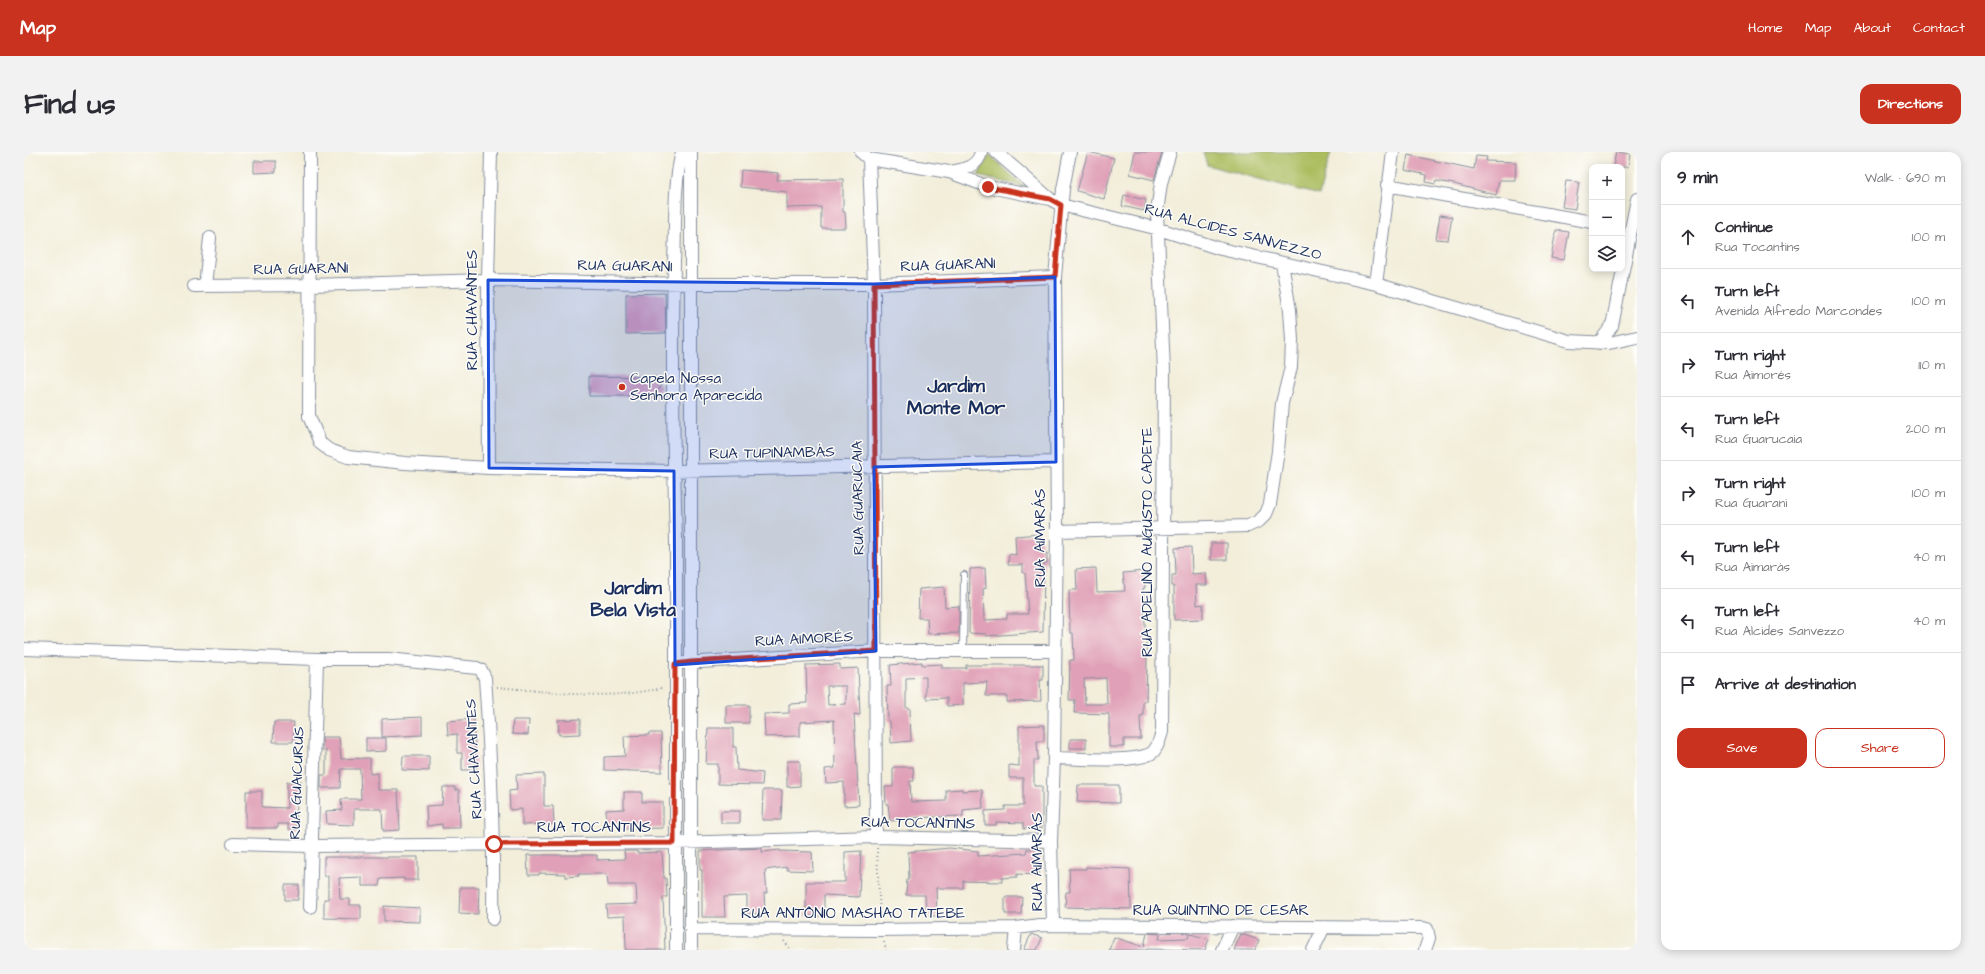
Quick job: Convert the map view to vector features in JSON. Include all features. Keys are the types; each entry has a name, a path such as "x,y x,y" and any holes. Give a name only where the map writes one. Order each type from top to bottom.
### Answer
{"street":[{"path":"309,285 310,152"},
{"name":"RUA CHAVANTES","path":"489,468 488,280 491,152"},
{"path":"676,950 674,843 676,537 674,471 674,283 677,182 682,152"},
{"path":"691,152 691,950"},
{"path":"949,172 963,170 970,167 977,162 981,152"},
{"path":"996,152 1050,199"},
{"name":"RUA AIMARÁS","path":"1053,925 1051,841 1054,758 1054,650 1057,531 1055,277 1061,205 1066,166 1070,152"},
{"name":"RUA ADELINO AUGUSTO CADETE","path":"1054,758 1128,759 1142,757 1153,752 1160,742 1162,732 1164,371 1159,229 1157,212 1158,201 1170,152"},
{"path":"1376,284 1387,184 1393,152"},
{"name":"RUA ALCIDES SANVEZZO","path":"865,156 949,172 988,187 1050,199 1061,205 1159,229 1221,249 1376,284 1569,341 1599,343 1615,342 1637,337"},
{"name":"RUA GUARUCAIA","path":"865,156 874,284 876,837"},
{"path":"1387,184 1589,221"},
{"path":"1599,343 1612,326 1626,228 1637,199"},
{"name":"RUA GUARANI","path":"210,238 200,286 309,285 488,280 692,284 874,284 1055,277"},
{"path":"1057,531 1248,526 1259,521 1266,514 1270,504 1278,451 1282,403 1291,367 1292,340 1290,310 1282,263"},
{"name":"RUA TUPINAMBÁS","path":"309,285 310,416 320,443 329,450 348,457 405,463 489,468 674,471 1056,462"},
{"path":"24,649 317,659"},
{"name":"RUA AIMORÉS","path":"675,664 876,651 1054,650"},
{"name":"RUA CHAVANTES","path":"317,659 388,658 477,668 481,670 485,678 486,686 494,844 494,919"},
{"name":"RUA GUAICURUS","path":"310,907 317,659"},
{"name":"RUA TOCANTINS","path":"233,844 311,846 674,843 876,837 1051,841"},
{"name":"RUA QUINTINO DE CESAR","path":"1016,928 1053,925 1427,929 1429,938 1425,950"},
{"path":"1222,950 1232,926"},
{"path":"1313,950 1324,927"},
{"path":"1014,950 1016,928"},
{"name":"RUA ANTÔNIO MASHAO TATEBE","path":"690,929 880,930 1016,928"}],"lane":[{"path":"963,651 964,575"}],"path":[{"path":"486,686 576,694 614,695 656,690 675,683"},
{"path":"876,837 880,930 886,950"}],"highlighted area":[{"path":"1055,277 1056,462 874,467 876,651 675,665 674,471 489,468 488,280 874,284"}],"green space":[{"path":"1203,152 1331,152 1319,195 1207,165"},
{"path":"989,154 1020,183 1035,193 1018,185 978,176"}],"building":[{"path":"1088,152 1114,158 1104,199 1077,191"},
{"path":"1135,152 1162,152 1154,180 1130,174"},
{"path":"1616,152 1630,154 1628,167 1625,167 1625,164 1614,164"},
{"path":"1408,155 1474,169 1476,156 1487,157 1486,161 1516,162 1515,180 1499,180 1496,195 1454,184 1436,181 1435,184 1426,182 1427,175 1405,170"},
{"path":"254,161 276,161 276,172 254,173"},
{"path":"741,170 778,173 777,180 843,179 843,212 845,212 846,228 821,228 821,207 787,208 787,192 740,187"},
{"path":"1566,181 1579,182 1575,209 1562,207"},
{"path":"1124,195 1146,200 1144,211 1122,206"},
{"path":"1440,215 1452,217 1448,240 1436,239"},
{"path":"1556,230 1569,232 1564,260 1551,258"},
{"path":"665,293 666,333 626,334 626,294"},
{"name":"Capela Nossa Senhora Aparecida","path":"589,376 656,377 656,381 661,387 656,393 656,396 589,396"},
{"path":"1041,534 1042,554 1047,553 1047,563 1044,563 1043,632 986,636 986,634 969,633 970,569 985,568 986,588 983,589 984,620 1007,619 1007,614 1028,614 1023,565 1008,565 1009,554 1016,555 1015,536"},
{"path":"1211,543 1227,543 1227,560 1211,560"},
{"path":"1191,547 1192,574 1206,573 1207,585 1196,585 1197,605 1203,604 1203,619 1174,620 1174,586 1172,586 1172,575 1176,575 1175,548"},
{"path":"1096,568 1097,592 1125,591 1123,573 1144,571 1145,588 1143,588 1147,659 1146,701 1143,701 1143,716 1140,716 1141,739 1124,739 1124,747 1109,747 1109,714 1074,713 1075,700 1069,700 1070,660 1074,660 1073,633 1070,633 1069,590 1077,590 1076,569","holes":["1106,678 1107,704 1085,704 1084,679"]},
{"path":"944,587 945,607 959,606 959,633 928,634 927,618 918,618 919,589"},
{"path":"922,662 922,665 942,664 942,668 966,668 966,665 1043,665 1043,680 1040,680 1041,701 1007,702 1007,696 986,696 987,682 963,683 963,705 947,706 947,698 926,699 926,677 906,678 906,708 910,708 911,741 891,743 890,721 888,721 887,686 891,686 890,665"},
{"path":"840,664 840,669 858,668 860,715 854,714 859,805 844,806 844,782 826,783 825,769 835,768 834,720 800,722 800,736 765,737 764,714 789,713 789,704 807,703 806,665","holes":["827,686 846,686 846,704 828,705"]},
{"path":"726,705 749,705 749,723 726,723"},
{"path":"422,717 422,735 382,737 382,719"},
{"path":"474,719 476,770 462,770 462,753 457,753 457,734 448,735 447,721"},
{"path":"580,719 580,734 559,735 558,720"},
{"path":"513,720 529,720 528,735 512,734"},
{"path":"274,722 294,722 293,742 273,742"},
{"path":"1044,725 1044,741 1037,741 1038,760 1034,760 1034,786 1042,786 1042,828 1023,829 1023,823 996,822 996,825 985,825 985,811 1005,810 1005,806 1023,806 1023,778 1009,778 1009,765 1019,766 1019,726"},
{"path":"708,728 733,728 733,747 736,747 737,770 763,773 762,785 718,784 718,764 706,764"},
{"path":"649,733 661,733 662,772 604,770 604,757 625,756 624,736 649,735"},
{"path":"322,737 339,737 341,759 370,758 370,774 378,773 378,790 398,790 400,830 383,831 382,809 354,809 354,825 327,824 326,811 342,810 341,799 361,799 360,769 341,769 340,788 321,788 321,775 326,775 326,750 322,750"},
{"path":"366,738 386,738 386,751 366,752"},
{"path":"1070,739 1086,739 1086,748 1070,748"},
{"path":"403,756 429,756 429,771 402,770"},
{"path":"787,761 800,761 800,786 787,787"},
{"path":"893,767 913,767 914,781 910,781 911,802 946,801 946,790 982,790 983,808 963,810 963,816 907,818 907,820 890,821 888,804 886,804 885,787 893,787"},
{"path":"544,774 544,806 553,806 554,824 522,825 522,809 510,810 509,791 517,790 516,775"},
{"path":"301,781 301,802 297,802 296,829 288,829 288,824 278,824 278,828 246,828 246,791 262,791 262,807 287,808 287,782"},
{"path":"1078,785 1119,785 1119,803 1077,802"},
{"path":"443,787 455,787 455,790 459,790 460,828 442,828 442,824 427,826 426,806 442,805"},
{"path":"763,790 782,790 781,820 762,820"},
{"path":"624,792 642,792 642,802 663,802 663,828 624,829 624,823 607,823 606,810 624,809"},
{"path":"721,811 740,811 740,823 721,823"},
{"path":"762,848 762,852 780,850 812,852 813,871 787,870 787,867 765,870 767,893 764,893 765,913 747,914 747,896 724,897 725,917 702,917 702,870 700,870 700,851"},
{"path":"949,848 978,851 978,856 1026,853 1027,849 1040,850 1039,875 1017,874 1017,877 1002,878 1002,882 963,881 963,888 936,888 937,916 926,916 925,895 906,895 907,879 909,879 908,852"},
{"path":"624,851 637,851 637,853 662,852 667,897 663,897 665,950 626,950 625,916 607,917 606,905 637,904 636,885 608,885 607,874 578,874 579,876 565,877 565,874 539,873 539,875 528,875 527,855 597,855 597,860 625,859"},
{"path":"861,851 859,897 824,895 824,916 806,916 806,882 845,882 845,852"},
{"path":"324,857 418,857 418,880 404,880 404,878 380,879 379,886 362,886 362,877 339,878 340,899 350,899 350,905 361,905 361,919 324,918 324,899 328,899 328,876 324,876"},
{"path":"1086,867 1130,869 1131,909 1065,907 1066,892 1070,892 1069,869 1086,869"},
{"path":"285,885 299,885 298,900 285,900"},
{"path":"460,887 479,887 478,914 459,913"},
{"path":"1005,897 1022,897 1021,914 1005,914"},
{"path":"384,906 420,908 420,922 384,921"},
{"path":"1147,933 1160,934 1159,939 1188,938 1190,934 1209,939 1205,950 1109,950 1114,937 1144,947"},
{"path":"1031,934 1042,938 1037,950 1024,950"},
{"path":"1241,934 1259,940 1255,950 1234,950"}],"place":[{"name":"Capela Nossa Senhora Aparecida","path":"622,387"}],"district":[{"name":"Jardim Monte Mor","path":"956,397"},
{"name":"Jardim Bela Vista","path":"633,599"}],"route":[{"path":"494,844 674,843 675,664 876,651 874,284 1055,277 1061,205 1050,199 988,187"}]}
